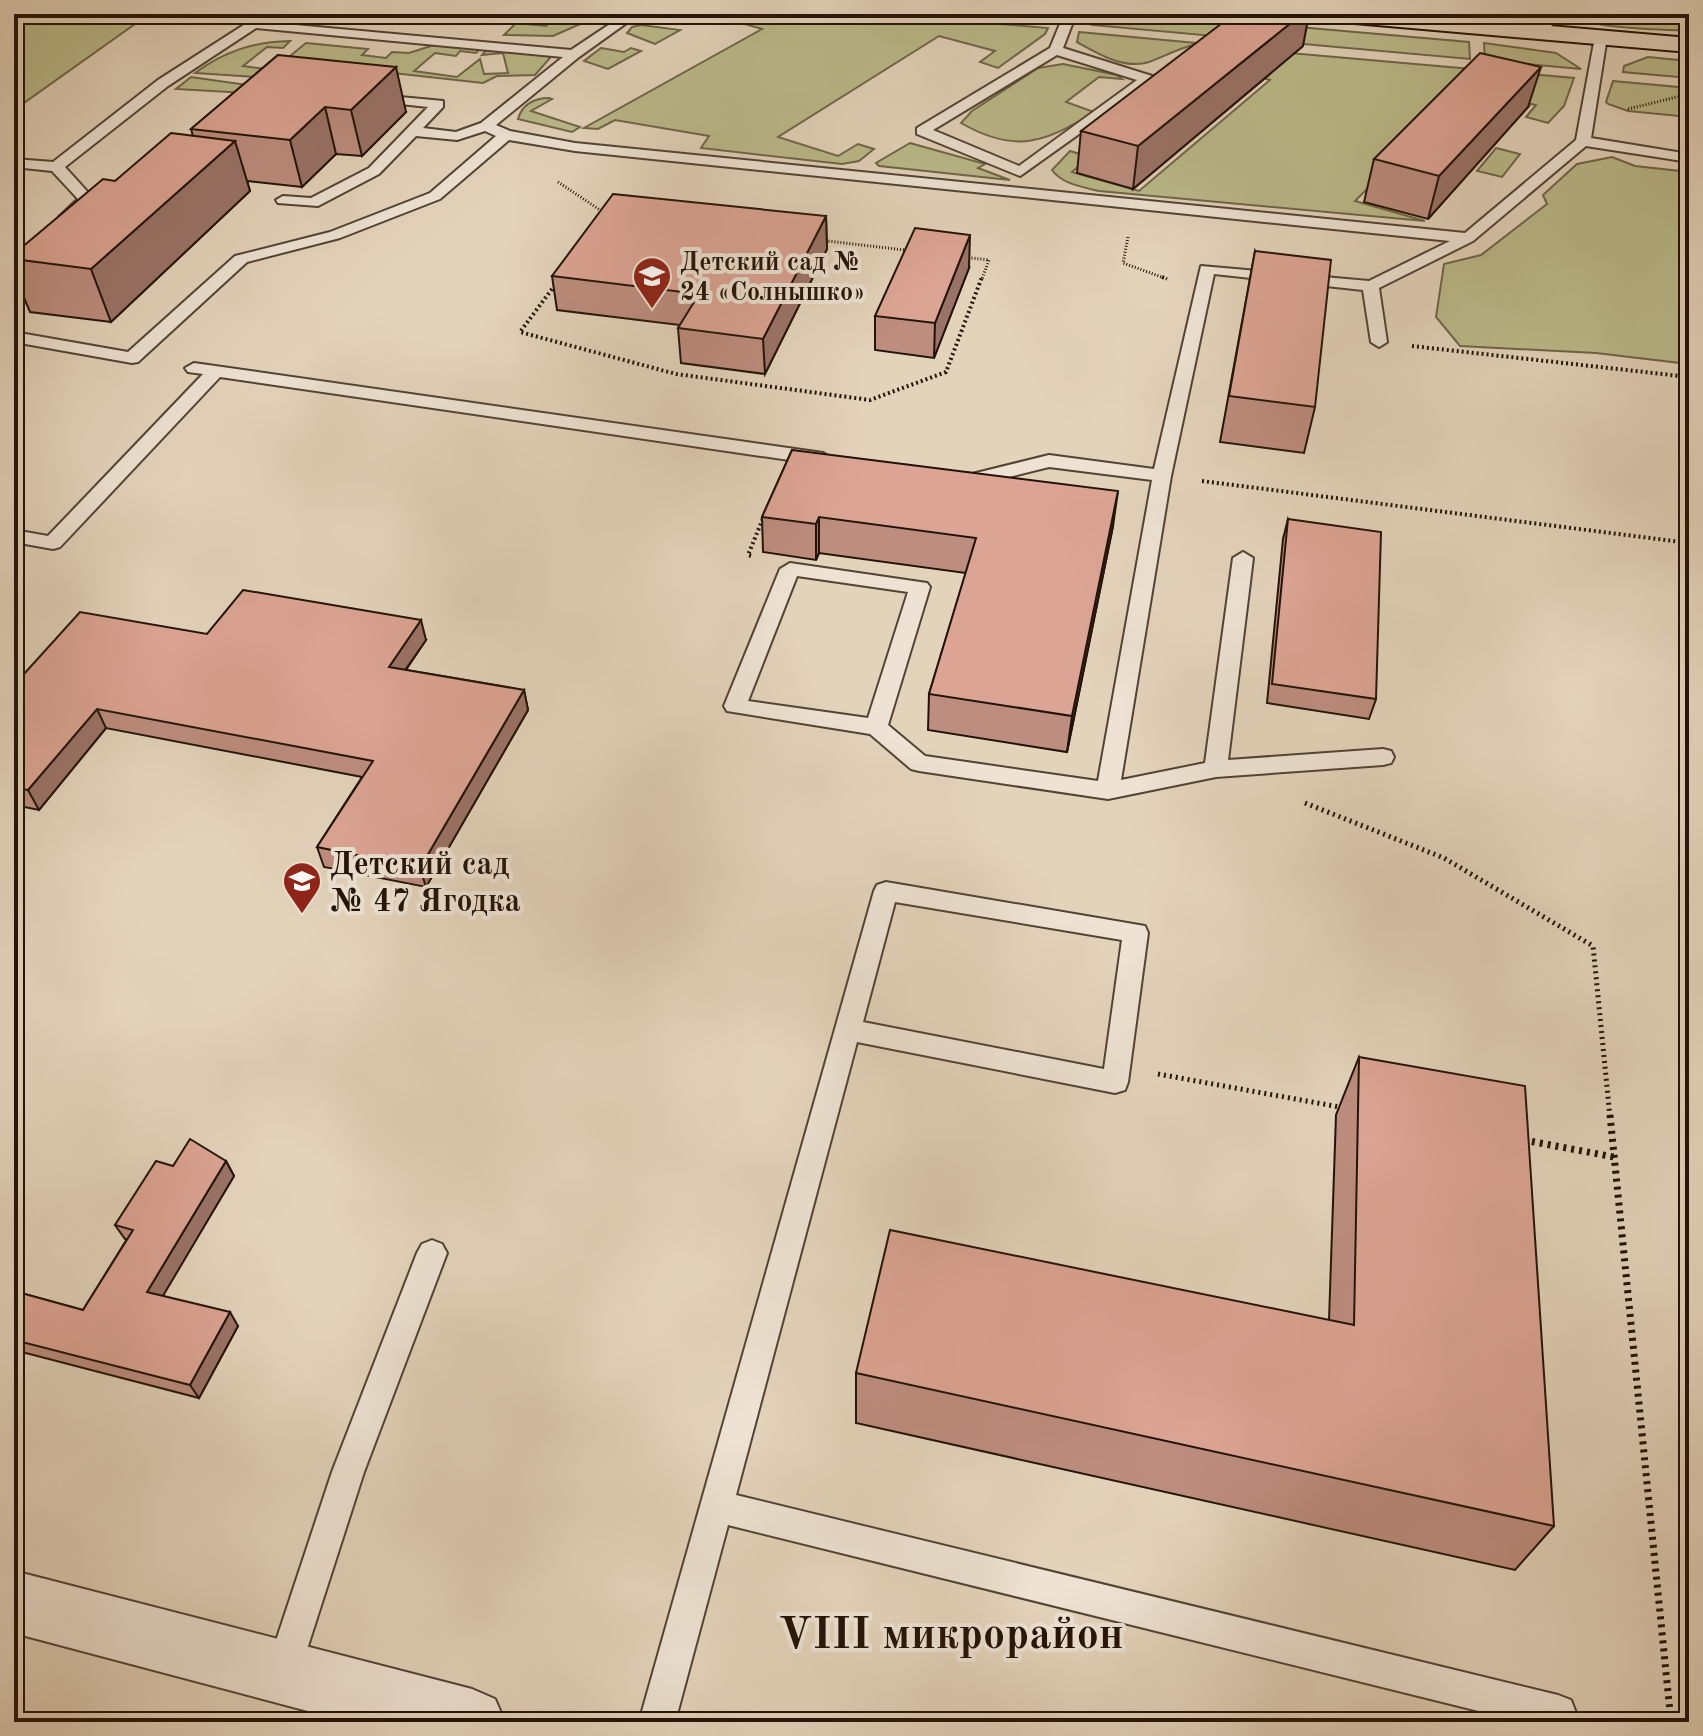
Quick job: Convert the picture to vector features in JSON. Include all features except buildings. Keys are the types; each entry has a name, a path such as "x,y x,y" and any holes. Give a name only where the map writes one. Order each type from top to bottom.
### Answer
{"main road":[{"path":"1331,14 1546,23 1601,37 1689,45"}],"street":[{"path":"14,1602 472,1722"}],"lane":[{"path":"412,131 457,136 486,126 574,54 633,14"},
{"path":"1038,194 1020,172 922,131 1056,50 1070,14"},
{"path":"56,167 163,83 254,24 574,54"},
{"path":"1108,791 1162,476 1207,269 1371,286 1468,238 1583,141 1601,37"},
{"path":"1020,172 1147,79 1056,50"},
{"path":"283,200 313,203 374,171 438,104 364,96"},
{"path":"486,126 506,135 575,147 1468,238"},
{"path":"14,337 132,358 241,259 335,235 435,196 506,135"},
{"path":"1583,141 1689,158"},
{"path":"14,163 56,167 87,199 55,227"},
{"path":"1371,286 1379,342"},
{"path":"194,368 842,462"},
{"path":"14,536 53,543 216,371"},
{"path":"943,476 972,480 1049,461 1162,476"},
{"path":"1216,769 1243,558"},
{"path":"876,727 920,587 790,569 735,706 876,727 917,772 1108,791 1216,769 1383,757"},
{"path":"657,1722 886,891 1136,933 1115,1082 848,1030"},
{"path":"283,1671 348,1472 432,1253"},
{"path":"716,1506 1558,1713"}],"path":[{"path":"1587,118 1689,94"},
{"path":"1135,204 1123,263 1202,291"},
{"path":"607,215 989,260 946,372 870,400 676,374 520,332 607,215"},
{"path":"1379,342 1689,377"},
{"path":"790,569 748,555 791,454"},
{"path":"1162,476 1689,543"},
{"path":"1302,802 1444,858 1593,946 1671,1722"},
{"path":"1117,1066 1350,1109"},
{"path":"1521,1140 1614,1157"}],"shaded area":[{"path":"14,14 149,14 14,110"},
{"path":"558,14 603,14 553,36 504,35 516,23 546,26"},
{"path":"687,14 711,14 698,21 686,17"},
{"path":"711,14 886,14 1048,28 1045,34 998,68 980,62 995,51 939,36 778,137 838,156 858,144 874,149 859,161 842,164 701,148 709,136 615,120 598,129 584,128 762,29"},
{"path":"1104,14 1150,14 1469,42 1470,59 1092,25"},
{"path":"1572,14 1689,14 1689,31 1610,26"},
{"path":"641,25 680,30 655,44 627,33 632,27"},
{"path":"1079,32 1197,44 1149,62 1130,64 1111,59 1077,42"},
{"path":"290,41 283,48 267,47 243,66 273,70 246,93 176,89 191,77 247,85 256,77 195,73 240,49"},
{"path":"306,43 368,49 362,55 386,58 392,52 409,53 437,44 483,46 476,53 460,51 456,56 435,53 414,71 457,77 480,59 484,74 508,73 503,53 482,55 490,46 545,54 550,58 535,75 497,76 483,83 284,61"},
{"path":"1484,43 1556,53 1581,69 1485,60"},
{"path":"1211,46 1574,78 1564,106 1548,123 1526,117 1536,105 1467,89 1355,201 1425,221 1099,191 1067,182 1056,175 1052,170 1070,151 1089,157 1072,172 1139,191 1270,80 1208,63"},
{"path":"601,48 641,51 608,69 584,61"},
{"path":"1648,57 1689,61 1689,78 1623,72 1624,66"},
{"path":"1063,64 1117,75 1122,79 1099,77 1066,102 1094,112 1045,137 1029,141 998,139 961,123 972,111 1038,68"},
{"path":"1613,81 1689,88 1689,117 1628,111 1608,104"},
{"path":"552,99 531,111 580,127 572,132 518,119 530,103"},
{"path":"910,143 985,164 978,168 1010,180 879,166 876,163"},
{"path":"1496,148 1520,154 1502,177 1477,171"},
{"path":"1612,157 1635,166 1689,172 1689,364 1596,353 1460,346 1436,317 1444,264 1481,255 1547,204 1543,195 1577,164"}],"place":[{"name":"Детский сад № 24 «Солнышко»","path":"652,310"},
{"name":"Детский сад № 47 Ягодка","path":"302,915"}],"district":[{"name":"VIII микрорайон","path":"951,1633"}]}
